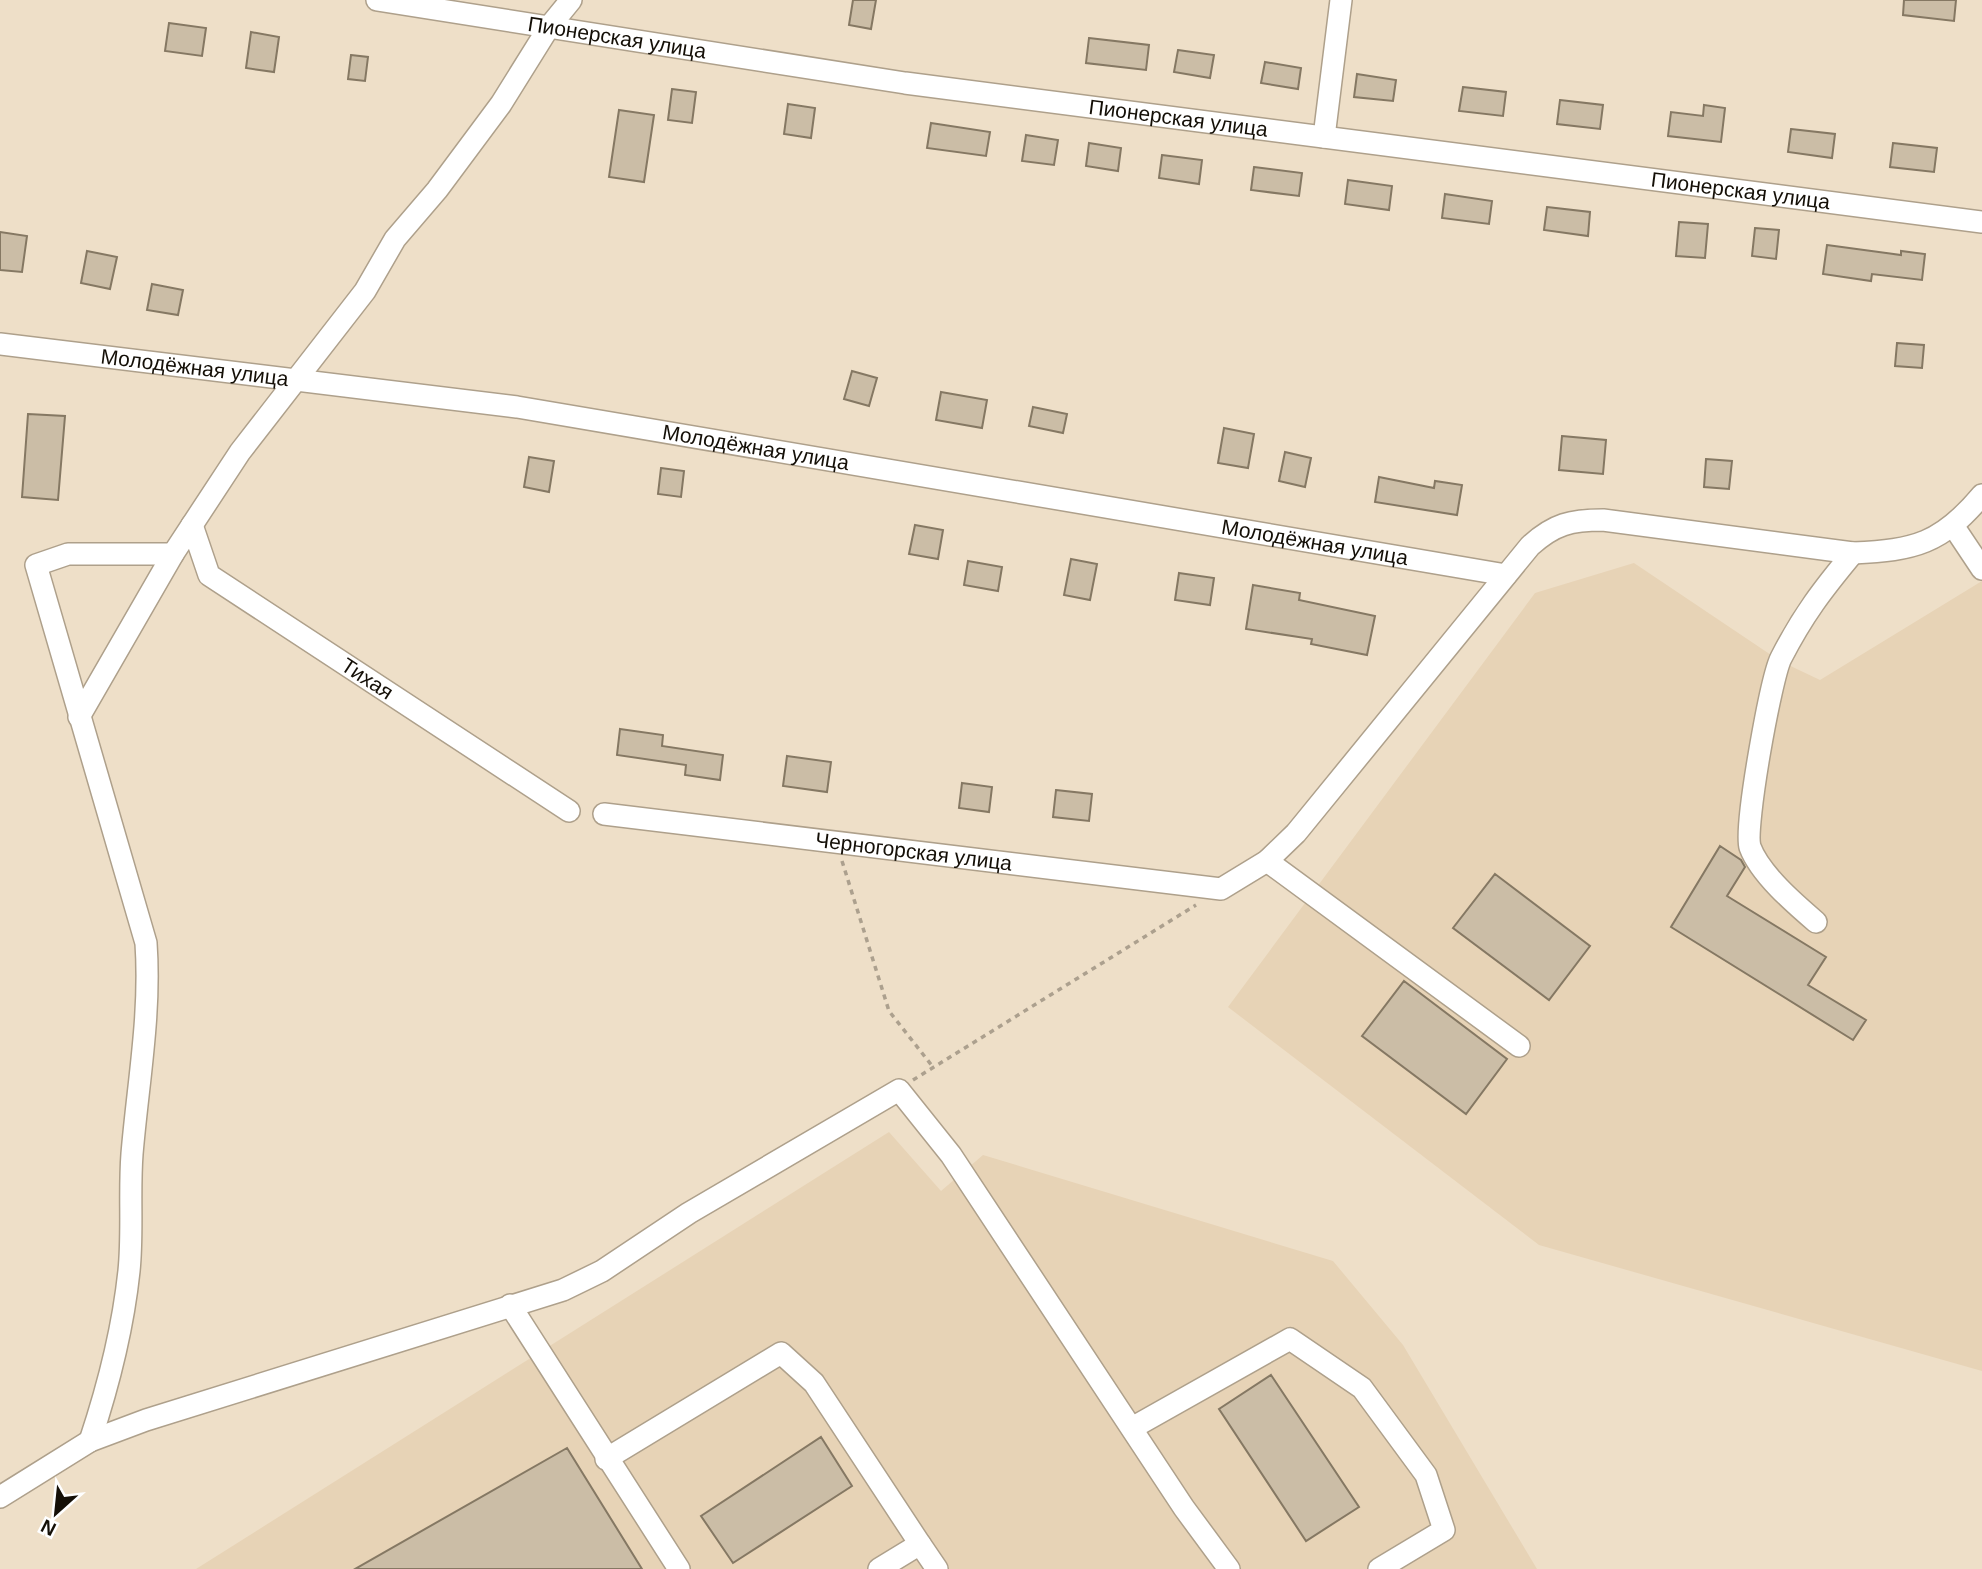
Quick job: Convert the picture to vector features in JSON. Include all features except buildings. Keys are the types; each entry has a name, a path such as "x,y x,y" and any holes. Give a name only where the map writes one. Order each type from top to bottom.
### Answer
{"street":[{"name":"Пионерская улица","path":"377,0 905,83 1982,222"},
{"path":"79,717 192,525 293,381 365,291 395,239 437,190 501,104 550,27 571,0"},
{"path":"1324,137 1341,0"},
{"name":"Молодёжная улица","path":"0,344 517,407 1506,575"},
{"path":"1221,890 1267,861 1296,833 1506,575 1548,529 1571,520 1603,520 1853,553 1893,551 1920,545 1954,527 1982,495"},
{"name":"Тихая","path":"192,525 209,575 569,811"},
{"path":"1954,527 1982,569"},
{"path":"1816,922 1780,890 1750,846 1750,804 1780,661 1810,604 1853,553"},
{"path":"90,1441 106,1393 129,1272 132,1157 148,1010 148,970 146,943 36,565 68,554 173,554"},
{"name":"Черногорская улица","path":"604,814 1221,890"},
{"path":"1267,861 1519,1046"},
{"path":"0,1497 90,1441 146,1420 563,1290 602,1271 689,1213 899,1090 951,1155 1229,1569"},
{"path":"510,1305 606,1459 679,1569"},
{"path":"1132,1428 1290,1339 1362,1388 1426,1475 1444,1530 1379,1569"},
{"path":"606,1459 781,1353 814,1383 937,1569"},
{"path":"879,1569 920,1545"}],"path":[{"path":"836,842 889,1011 933,1067"},
{"path":"899,1090 1221,890"}],"shaded area":[{"path":"1634,563 1780,661 1820,680 1982,581 1982,1371 1539,1245 1228,1007 1535,593"},
{"path":"889,1132 941,1191 983,1155 1333,1261 1403,1345 1537,1569 196,1569"}]}
